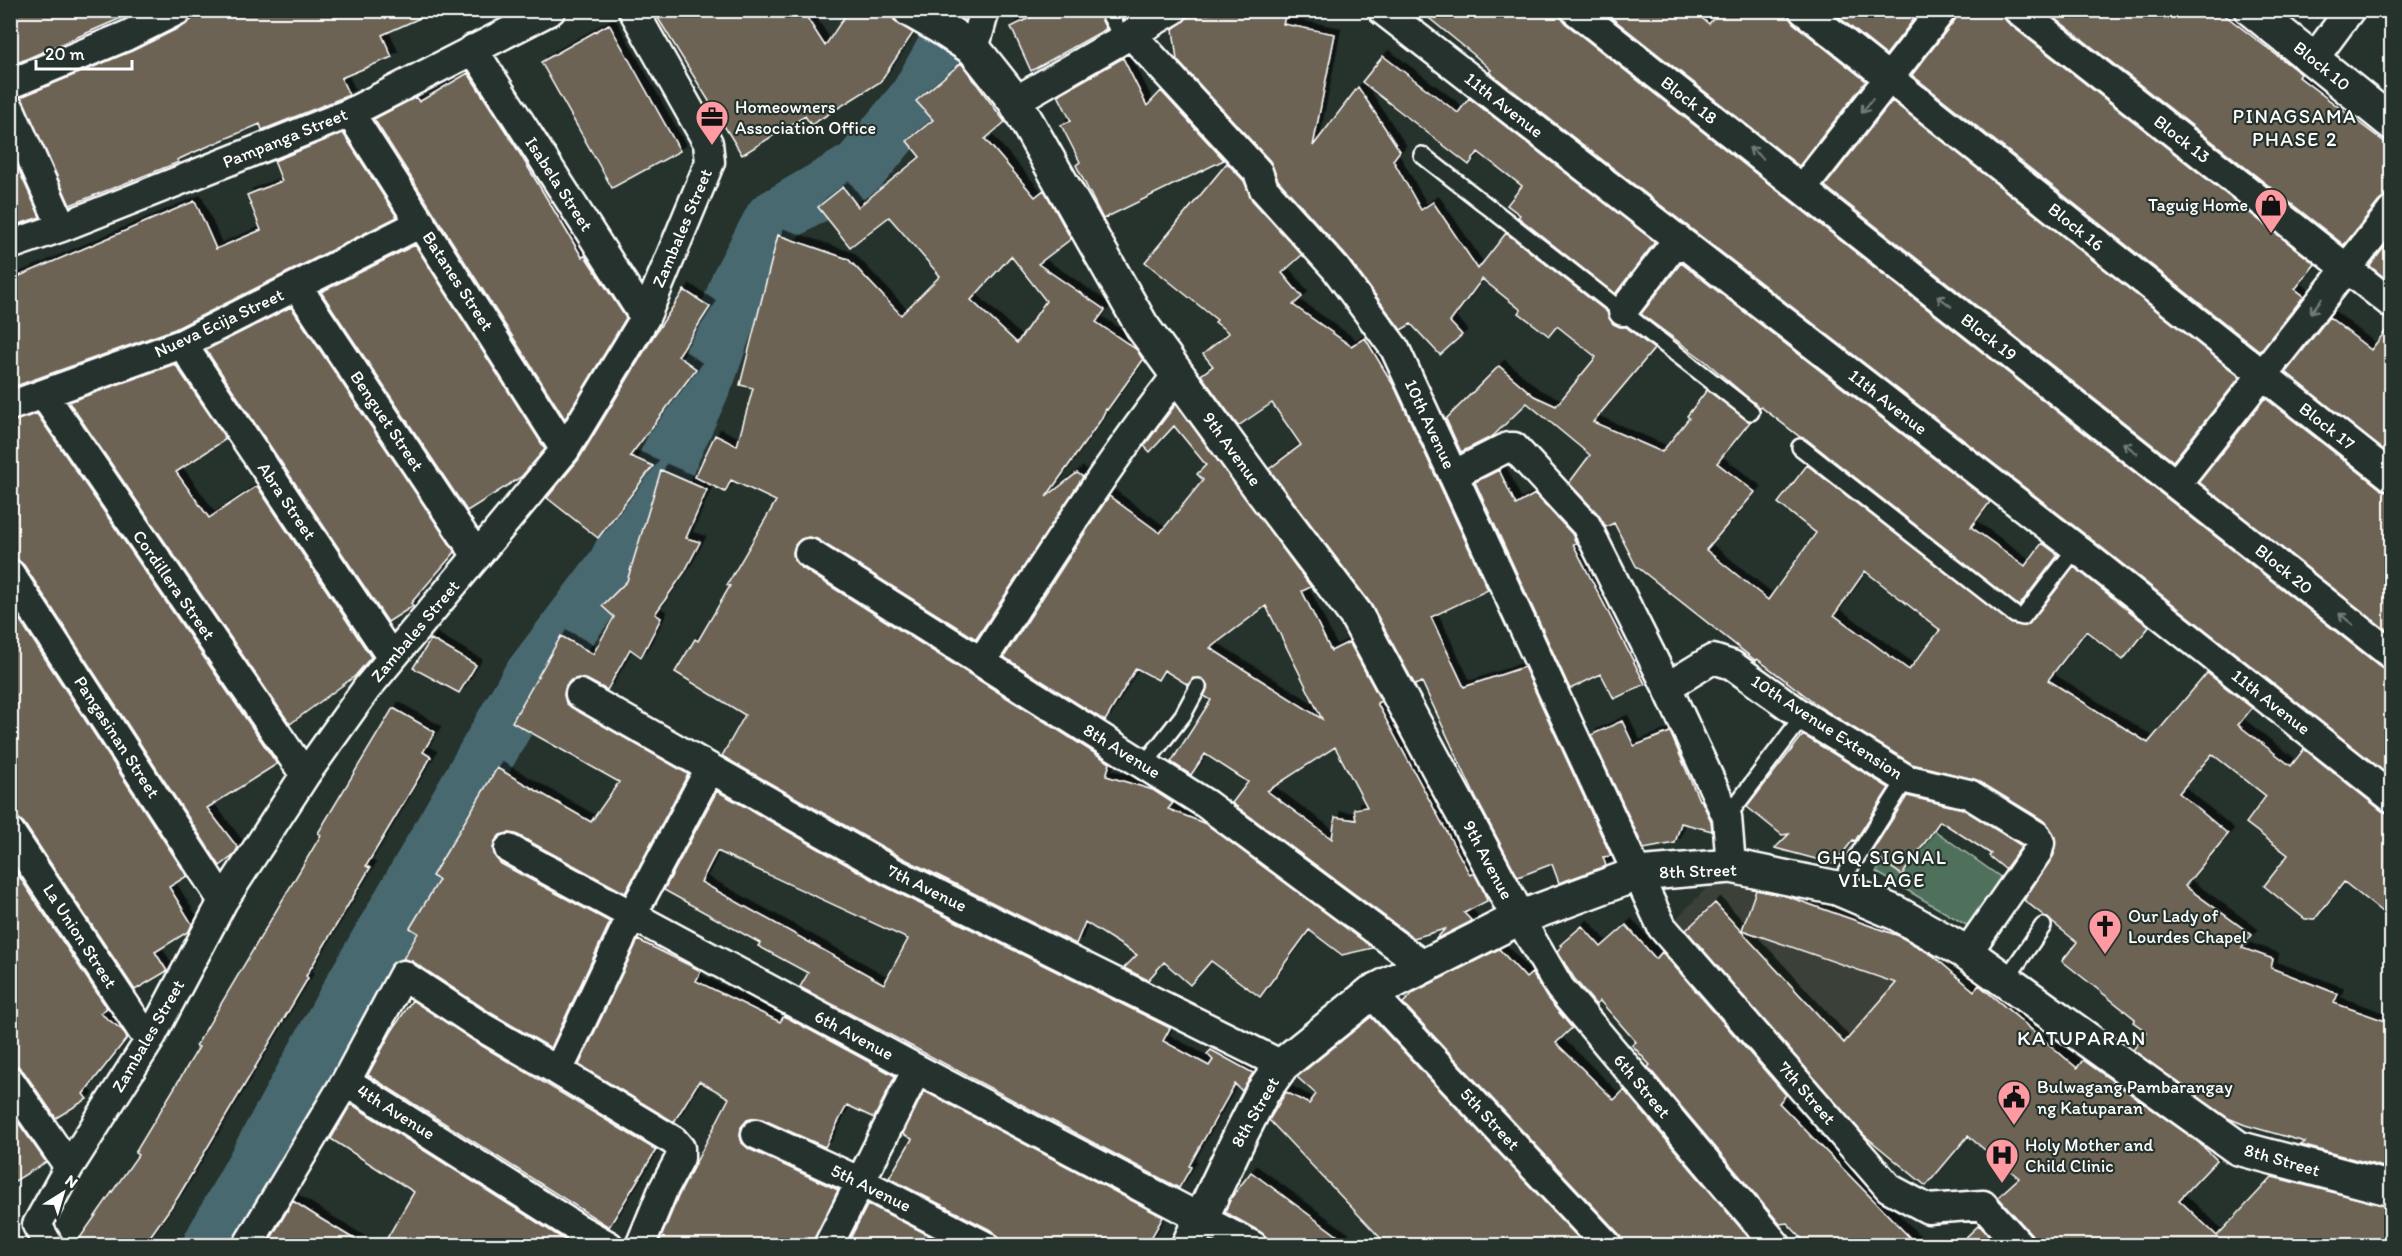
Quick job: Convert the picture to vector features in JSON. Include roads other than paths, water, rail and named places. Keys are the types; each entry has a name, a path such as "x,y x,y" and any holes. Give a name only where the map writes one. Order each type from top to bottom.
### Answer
{"street":[{"path":"10,84 126,36 178,10"},
{"name":"Pampanga Street","path":"10,245 62,227 350,113 551,10"},
{"name":"Zambales Street","path":"50,1245 37,1225 69,1167 149,1041 223,901 305,775 367,688 565,450 645,318 710,162 708,143 633,10"},
{"name":"9th Avenue","path":"910,10 959,39 1015,101 1142,326 1356,615 1520,918"},
{"path":"959,39 985,10"},
{"path":"1015,101 1173,10"},
{"name":"11th Avenue","path":"1382,10 2076,548 2391,798"},
{"name":"Block 18","path":"1575,10 1802,189"},
{"name":"Block 16","path":"1803,10 2262,375"},
{"path":"1802,189 1942,10"},
{"name":"Block 13","path":"2018,10 2391,304"},
{"name":"Block 10","path":"2252,10 2391,123"},
{"path":"2313,60 2350,10"},
{"name":"10th Avenue","path":"1127,37 1258,172 1263,189 1336,269 1395,349 1637,874"},
{"name":"Isabela Street","path":"473,49 645,318"},
{"path":"10,109 62,227"},
{"name":"Batanes Street","path":"350,113 565,450"},
{"name":"Block 19","path":"1802,189 2176,484"},
{"path":"2176,484 2391,211"},
{"name":"Nueva Ecija Street","path":"10,406 182,344 420,223"},
{"path":"1623,311 1678,239"},
{"name":"Benguet Street","path":"297,286 477,556"},
{"name":"Abra Street","path":"182,344 392,658"},
{"path":"981,662 1057,544 1155,403 1178,374"},
{"name":"Block 17","path":"2262,375 2391,477"},
{"name":"Cordillera Street","path":"44,395 305,775"},
{"path":"1453,475 1508,447 1518,450 1586,525 1667,687 1727,817 1731,866"},
{"name":"Block 20","path":"2176,484 2391,655"},
{"name":"8th Avenue","path":"808,553 1206,804 1424,966"},
{"name":"Pangasinan Street","path":"10,574 223,901"},
{"name":"10th Avenue Extension","path":"1667,687 1713,659 1732,665 1803,716 1906,779 1969,794 2037,836 2040,843 2038,851 1967,953"},
{"name":"7th Avenue","path":"580,694 891,871 1282,1065"},
{"path":"558,1071 631,917 710,768"},
{"name":"La Union Street","path":"10,832 149,1041"},
{"name":"6th Avenue","path":"509,849 631,917 917,1069 1195,1231 1253,1245"},
{"name":"8th Street","path":"1195,1231 1257,1103 1282,1065 1371,993 1520,918 1637,874 1731,866 1837,888 1896,913 1967,953 2238,1148 2391,1189"},
{"name":"7th Street","path":"1637,874 1662,927 1889,1188 1928,1209 1983,1205 2020,1245"},
{"name":"6th Street","path":"1520,918 1560,988 1777,1245"},
{"path":"346,1081 404,975 482,1027 674,1141 680,1148 681,1155 663,1190 640,1245"},
{"name":"5th Street","path":"1371,993 1608,1245"},
{"path":"828,1245 917,1069"},
{"path":"10,1081 69,1167"},
{"name":"4th Avenue","path":"246,1245 346,1081 577,1228 609,1245"},
{"name":"5th Avenue","path":"756,1134 861,1182 985,1245"}],"lane":[{"path":"1107,10 1127,37"},
{"path":"1422,155 1751,412"},
{"path":"1800,447 2015,615 2023,617 2076,548"},
{"path":"1144,765 1183,715 1198,687"},
{"path":"1727,817 1803,716"},
{"path":"1837,888 1906,779"},
{"path":"2005,981 2043,926"}],"waterway":[{"path":"211,1246 350,993 529,681 615,567 649,501 707,375 739,283 773,219 860,168 917,99 967,10"}],"place":[{"name":"Homeowners Association Office","path":"712,146"},
{"name":"Taguig Home","path":"2271,234"},
{"name":"Our Lady of Lourdes Chapel","path":"2105,955"},
{"name":"Bulwagang Pambarangay ng Katuparan","path":"2014,1126"},
{"name":"Holy Mother and Child Clinic","path":"2002,1184"}],"district":[{"name":"PINAGSAMA PHASE 2","path":"2295,128"},
{"name":"GHQ SIGNAL VILLAGE","path":"1882,868"},
{"name":"KATUPARAN","path":"2082,1037"}]}
